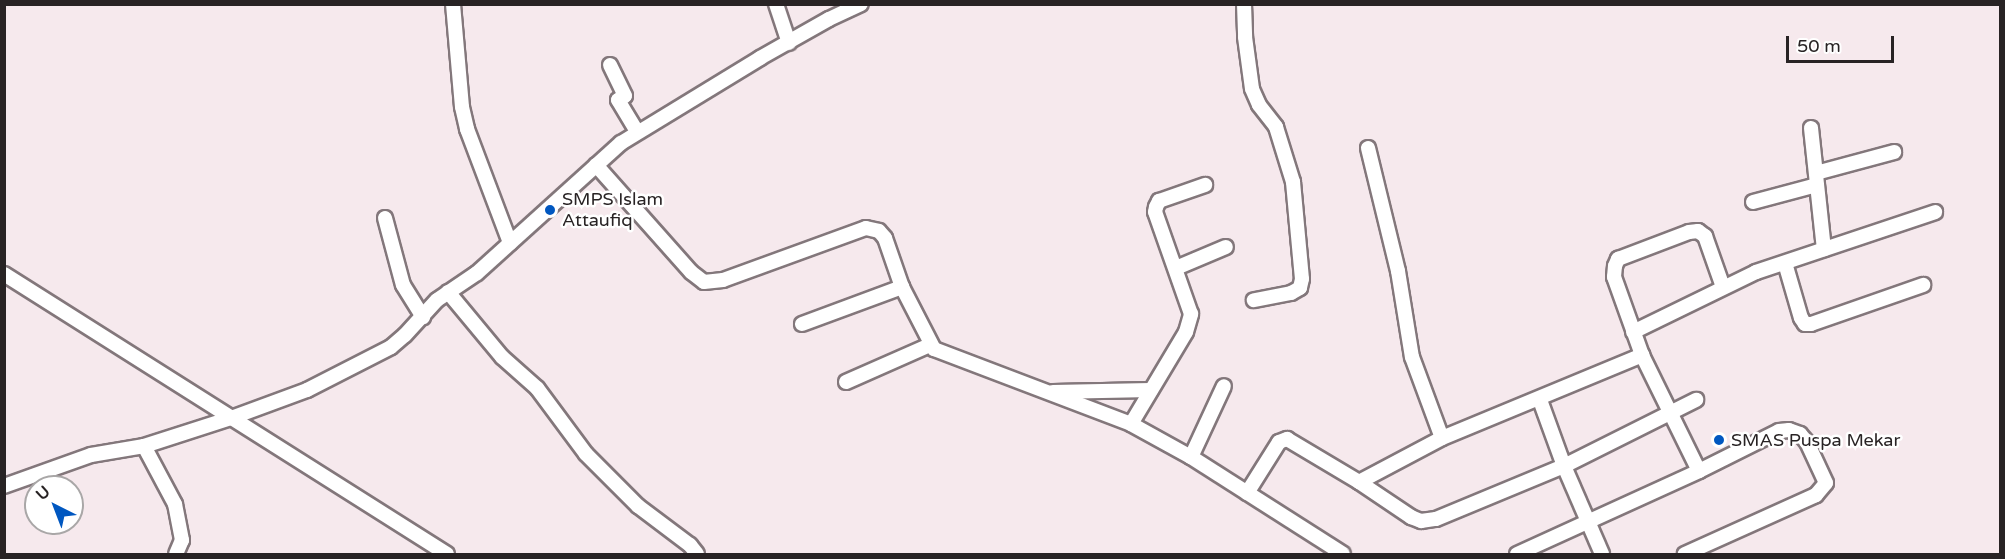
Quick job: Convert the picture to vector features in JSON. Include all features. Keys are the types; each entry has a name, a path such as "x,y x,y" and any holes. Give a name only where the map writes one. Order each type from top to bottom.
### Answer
{"street":[{"path":"453,4 462,107 467,129 510,243"},
{"path":"776,4 789,43"},
{"path":"4,486 92,454 144,447 231,418 307,390 361,363 391,346 423,317 436,300 477,273 596,165 638,132 829,19 861,4"},
{"path":"1244,4 1245,37 1252,88 1259,105 1276,127 1293,182 1302,279 1300,288 1291,293 1254,300"},
{"path":"610,65 625,96 618,100 638,132"},
{"path":"1810,128 1824,249"},
{"path":"1368,148 1398,271 1412,357 1442,438"},
{"path":"1753,202 1894,153"},
{"path":"596,165 691,272 704,282 723,280 866,228 879,231 885,238 902,287 930,345 952,358 1131,424 1191,457 1343,555"},
{"path":"1131,424 1190,324 1190,305 1155,212 1156,207 1160,201 1205,185"},
{"path":"1633,332 1723,287 1824,249 1935,212"},
{"path":"385,218 403,285 423,317"},
{"path":"1699,471 1642,355 1614,277 1618,259 1689,232 1698,231 1705,236 1723,287"},
{"path":"1176,268 1226,247"},
{"path":"1785,263 1801,318 1806,324 1923,285"},
{"path":"4,274 447,555"},
{"path":"802,324 902,287"},
{"path":"448,292 502,357 537,388 586,454 638,506 690,545 697,555"},
{"path":"846,382 930,345"},
{"path":"1359,482 1442,438 1540,400 1642,355"},
{"path":"1191,457 1224,386"},
{"path":"1045,392 1151,390"},
{"path":"1540,400 1564,466 1602,555"},
{"path":"1247,494 1282,439 1287,439 1359,482 1411,518 1421,521 1436,519 1564,466 1696,400"},
{"path":"1516,555 1699,471 1779,431 1789,430 1800,434 1807,442 1826,483 1816,495 1685,555"},
{"path":"144,447 165,483 177,511 182,540 176,555"}],"place":[{"name":"SMPS Islam Attaufiq","path":"550,210"},
{"name":"SMAS Puspa Mekar","path":"1719,440"}]}
